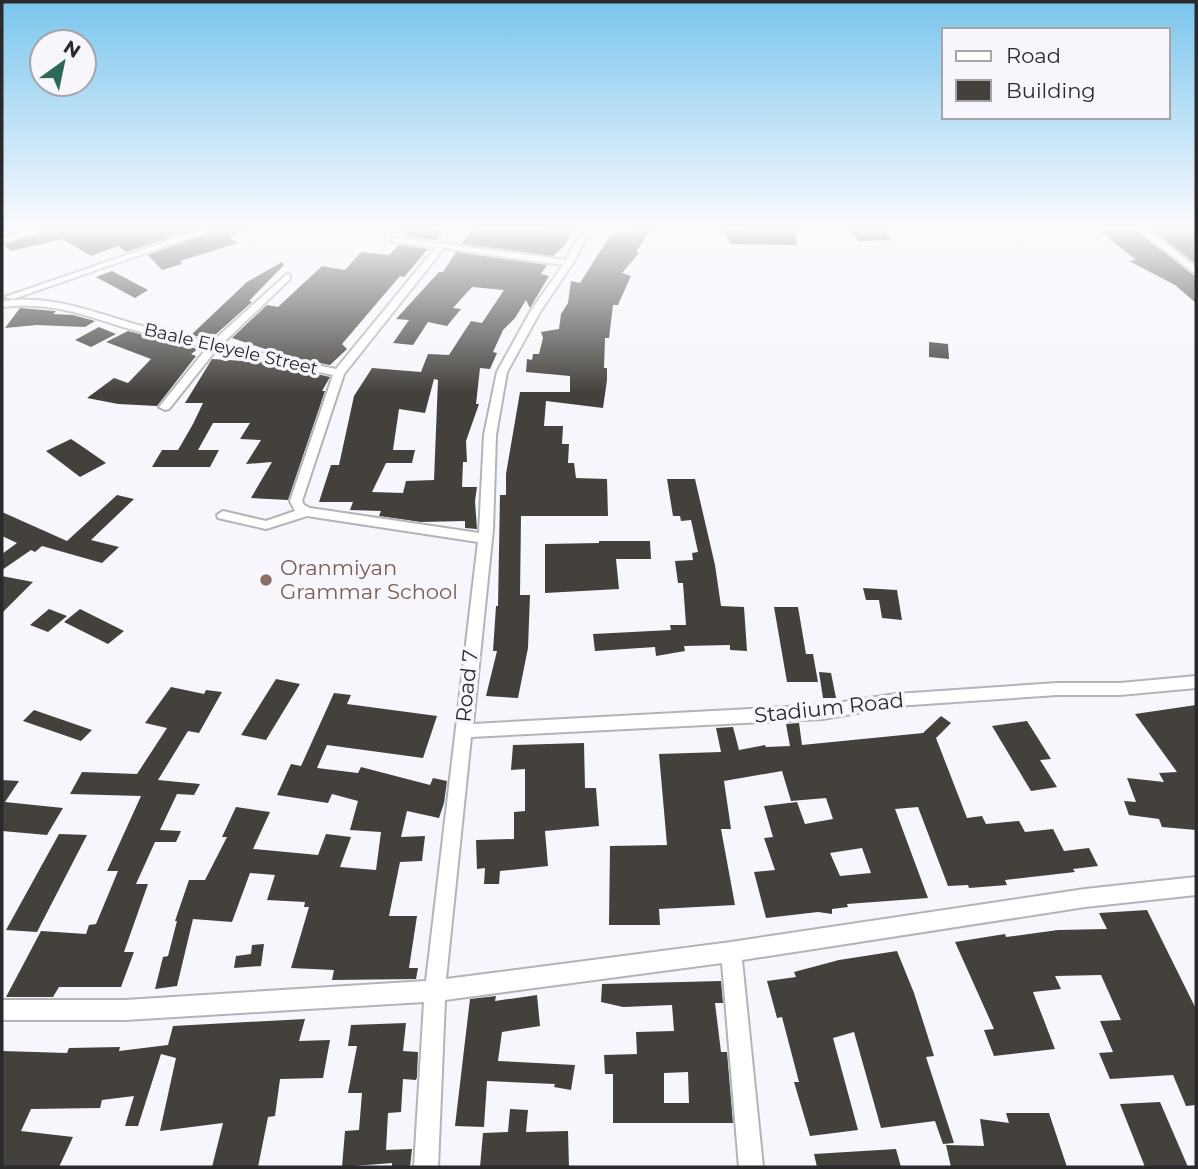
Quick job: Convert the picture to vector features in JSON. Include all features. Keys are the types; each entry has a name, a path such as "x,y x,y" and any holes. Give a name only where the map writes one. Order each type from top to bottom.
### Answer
{"street":[{"path":"2,302 55,284"},
{"path":"165,407 214,346 280,284"},
{"path":"411,284 339,373 296,501 299,508 307,512 484,538"},
{"name":"Road 7","path":"426,1167 435,991 484,538 490,435 502,372 535,312 554,284"},
{"name":"Baale Eleyele Street","path":"2,302 45,301 68,305 136,327 339,373"},
{"path":"223,515 266,525 307,512"},
{"name":"Stadium Road","path":"462,731 824,712 896,701 1057,689 1120,689 1196,682"},
{"path":"2,1010 125,1010 435,991 731,952 1085,898 1196,886"},
{"path":"731,952 751,1167"}],"building":[{"path":"108,284 136,284 148,290 135,298"},
{"path":"245,284 266,284 249,301 252,302 211,339 191,335"},
{"path":"303,284 394,284 342,344 347,349 330,365 289,357 232,338 267,305 278,307"},
{"path":"428,284 545,284 530,308 526,300 515,318 503,330 493,352 497,353 490,369 480,368 476,404 479,404 466,441 467,462 463,462 462,487 477,487 477,529 465,528 465,521 421,522 379,516 381,511 350,510 353,502 319,502 331,465 339,465 354,396 372,368 421,372 428,354 449,355 471,321 482,323 504,290 472,287 453,308 461,309 447,326 428,322 413,345 393,343 409,320 396,319","holes":["434,379 438,380 434,480 406,481 403,493 372,492 386,463 412,463 415,450 393,450 399,409 425,413"]},
{"path":"571,284 628,284 618,305 613,305 609,338 605,338 604,368 607,368 607,380 603,408 546,401 544,426 563,426 562,444 569,444 568,463 574,463 576,478 607,479 608,516 521,516 520,595 530,595 528,648 518,698 486,696 497,651 493,651 498,606 500,495 506,495 506,474 520,392 570,392 570,376 526,372 527,359 532,360 533,354 539,354 543,338 541,332 559,329 561,314 568,303"},
{"path":"1172,284 1196,284 1196,303"},
{"path":"20,308 56,311 53,314 73,315 95,321 85,327 37,325 5,328"},
{"path":"99,327 116,334 91,347 75,340"},
{"path":"128,331 198,349 191,354 196,356 157,406 118,404 87,398 114,378 128,383 151,359 106,342"},
{"path":"929,342 948,344 949,359 929,357"},
{"path":"212,359 261,362 330,377 322,391 325,391 288,500 251,498 272,462 246,464 261,440 240,439 250,423 213,423 198,450 219,450 210,467 152,467 162,450 178,450 193,424 203,403 185,403"},
{"path":"71,439 106,463 80,477 46,451"},
{"path":"667,479 695,479 715,565 721,606 744,607 747,651 730,650 730,645 684,646 685,651 656,656 655,647 595,651 593,634 671,630 670,625 686,625 683,583 678,583 675,561 693,560 692,553 698,552 691,520 681,521 680,516 673,516"},
{"path":"117,495 134,499 91,540 119,547 102,563 42,546 35,552 31,550 2,570 2,554 17,543 2,536 2,512 67,541"},
{"path":"650,541 651,559 616,559 619,589 545,593 545,544"},
{"path":"2,576 33,582 2,613"},
{"path":"863,588 897,590 902,620 882,618 879,600 866,600"},
{"path":"774,607 798,607 806,654 813,654 818,682 787,682"},
{"path":"49,609 67,616 48,632 30,625"},
{"path":"80,609 124,631 108,644 64,622"},
{"path":"819,672 831,673 836,698 823,698"},
{"path":"276,679 300,684 266,740 241,735"},
{"path":"171,687 204,694 206,690 222,692 199,733 188,731 158,780 200,784 194,795 177,794 160,830 181,831 176,842 155,842 136,884 148,884 124,952 134,952 121,987 59,987 53,997 6,997 41,931 86,934 89,925 96,924 118,871 107,871 141,796 70,794 82,772 137,774 167,728 145,723"},
{"path":"334,693 351,695 347,704 437,716 423,758 327,745 317,768 358,773 361,767 430,785 433,778 447,781 439,818 407,811 401,837 425,836 422,861 400,862 389,916 417,916 409,968 418,968 416,979 332,980 334,970 291,968 309,907 304,907 305,902 267,900 275,875 250,873 232,922 193,919 177,986 155,989 163,957 168,956 175,921 189,880 205,880 227,837 222,837 236,807 270,812 253,849 318,855 326,834 351,837 340,867 376,870 381,832 350,830 358,801 332,794 328,803 277,795 291,764 301,766"},
{"path":"1196,705 1196,830 1162,827 1159,819 1129,815 1124,801 1136,802 1127,778 1164,782 1159,773 1177,772 1135,714"},
{"path":"34,710 92,730 81,741 23,721"},
{"path":"941,716 951,723 936,738 967,818 982,816 986,824 1019,821 1025,832 1053,829 1064,851 1089,848 1098,866 1073,869 1075,872 1005,880 1007,885 969,888 968,885 948,886 918,807 895,809 928,898 847,904 848,907 832,909 832,914 818,912 766,918 754,872 775,870 764,838 773,837 764,806 797,802 805,824 833,819 826,798 791,801 782,771 724,781 731,829 721,829 735,905 659,909 660,925 609,925 610,846 667,845 659,754 721,752 716,728 733,727 739,750 765,745 790,746 786,724 799,723 802,745 923,733","holes":["862,848 871,873 840,876 830,853"]},
{"path":"1027,721 1051,759 1040,760 1057,787 1031,791 992,726"},
{"path":"584,743 585,788 596,788 599,826 545,831 548,866 500,871 499,884 484,884 485,868 477,869 476,840 514,839 514,812 525,811 525,769 511,770 513,745"},
{"path":"2,780 19,781 5,802 63,808 47,835 2,831"},
{"path":"59,834 87,835 37,932 6,930"},
{"path":"1147,910 1196,1009 1196,1105 1186,1106 1173,1075 1110,1079 1099,1053 1113,1052 1100,1021 1121,1020 1101,975 1055,976 1061,989 1033,992 1055,1049 994,1056 984,1030 994,1029 955,942 1005,934 1006,937 1058,930 1107,929 1099,913"},
{"path":"264,944 261,966 234,968 236,956 251,954 252,945"},
{"path":"897,951 934,1056 926,1057 954,1143 943,1144 935,1121 881,1128 854,1032 833,1038 858,1130 810,1136 794,1082 799,1082 782,1017 777,1018 767,981 796,977 794,972 839,960"},
{"path":"721,981 723,1003 715,1003 721,1052 727,1052 733,1123 613,1123 613,1074 605,1074 604,1055 637,1054 636,1032 674,1031 672,1005 623,1007 601,1002 602,984","holes":["688,1072 689,1103 664,1103 664,1073"]},
{"path":"537,995 540,1026 502,1032 498,1061 575,1065 571,1090 554,1087 555,1084 487,1081 484,1127 455,1126 470,999 496,996 495,1001"},
{"path":"305,1019 299,1041 330,1040 323,1078 280,1079 275,1116 268,1117 258,1167 212,1167 223,1123 160,1131 176,1058 161,1054 138,1126 125,1126 134,1096 102,1100 100,1108 31,1109 21,1131 73,1137 59,1167 2,1167 2,1051 67,1053 69,1048 120,1047 119,1051 168,1045 173,1026"},
{"path":"406,1023 403,1051 418,1052 417,1077 416,1080 403,1079 401,1112 388,1113 386,1150 412,1149 410,1167 392,1167 392,1163 342,1167 345,1131 359,1130 362,1093 348,1093 357,1046 348,1046 351,1025"},
{"path":"1160,1102 1188,1167 1145,1167 1120,1104"},
{"path":"510,1109 528,1110 526,1132 568,1131 569,1167 480,1167 483,1133 508,1132"},
{"path":"1006,1113 1049,1113 1067,1167 951,1167 946,1145 984,1146 980,1119 1009,1123"},
{"path":"896,1149 901,1167 817,1167 814,1154"}],"place":[{"name":"Oranmiyan Grammar School","path":"266,580"}]}
